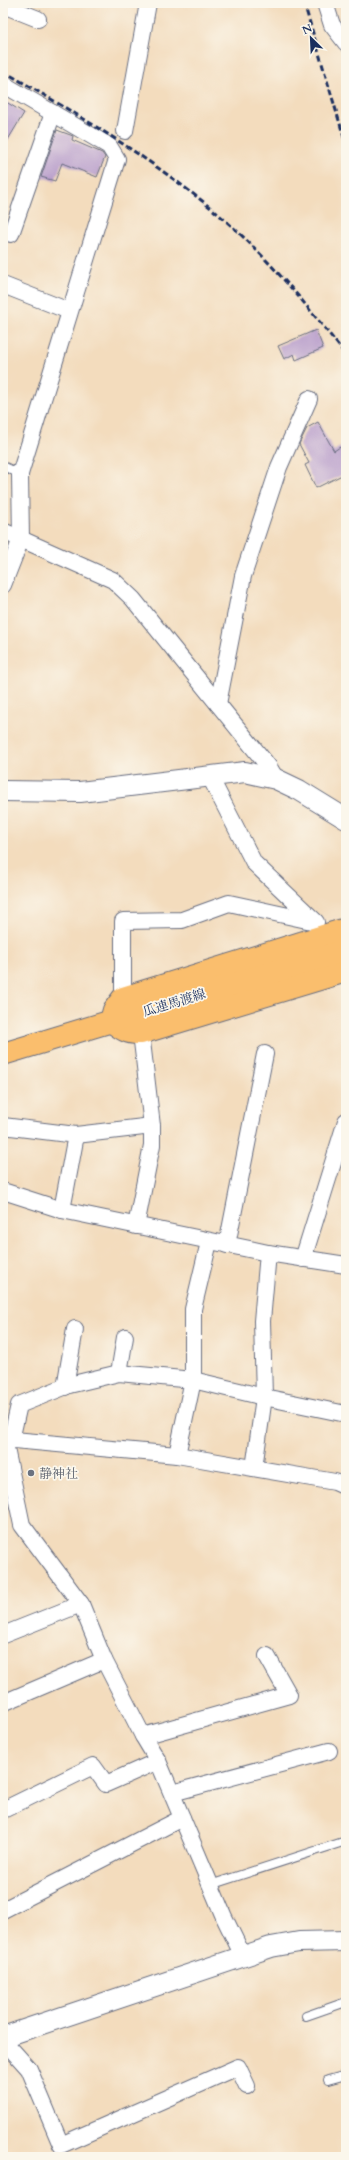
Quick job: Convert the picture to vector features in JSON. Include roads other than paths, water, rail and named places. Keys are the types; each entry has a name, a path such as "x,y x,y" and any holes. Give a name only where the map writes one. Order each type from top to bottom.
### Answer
{"main road":[{"name":"瓜連馬渡線","path":"3,1054 308,961 335,933"},
{"path":"335,933 123,998 114,1010 111,1021 121,1030 132,1034 141,1033 346,971"}],"street":[{"path":"125,131 148,3"},
{"path":"325,3 332,25 346,43"},
{"path":"3,5 38,19"},
{"path":"3,84 109,146 117,159 20,474 21,539 3,585"},
{"path":"11,234 52,113"},
{"path":"3,285 69,311"},
{"path":"218,704 242,576 279,467 309,399"},
{"path":"3,531 113,580 133,599 269,768 276,779"},
{"path":"3,791 80,792 209,775 245,772 276,779 299,790 346,819"},
{"path":"209,775 254,863 335,933"},
{"path":"123,998 122,921 182,920 229,903 335,933"},
{"path":"136,1226 152,1144 152,1126 141,1033"},
{"path":"227,1245 265,1054"},
{"path":"303,1259 346,1121"},
{"path":"3,1126 76,1135 152,1126"},
{"path":"62,1210 76,1135"},
{"path":"3,1191 62,1210 209,1242 303,1259 346,1265"},
{"path":"177,1455 193,1380 193,1309 209,1242"},
{"path":"254,1468 264,1397 262,1321 268,1253"},
{"path":"65,1387 75,1329"},
{"path":"119,1374 124,1337"},
{"path":"244,1956 210,1885 158,1761 143,1736 104,1660 81,1604 22,1525 6,1440 19,1405 65,1387 119,1374 193,1380 346,1414"},
{"path":"6,1440 177,1455 335,1482 346,1487"},
{"path":"3,1635 81,1604"},
{"path":"143,1736 288,1695 268,1656"},
{"path":"3,1704 104,1660"},
{"path":"172,1793 329,1751"},
{"path":"3,1810 93,1766 106,1784 158,1761"},
{"path":"3,1910 182,1818"},
{"path":"247,2086 238,2067 61,2145 29,2069 3,2038 271,1948 299,1942 346,1941"}],"lane":[{"path":"3,466 20,474"},
{"path":"210,1885 346,1841"},
{"path":"306,2016 346,2002"},
{"path":"328,2080 346,2075"}],"railway":[{"path":"304,3 346,144"},
{"path":"3,71 80,116 129,148 178,182 222,217 260,254 296,293 346,355"}],"place":[{"name":"静神社","path":"31,1473"}]}
